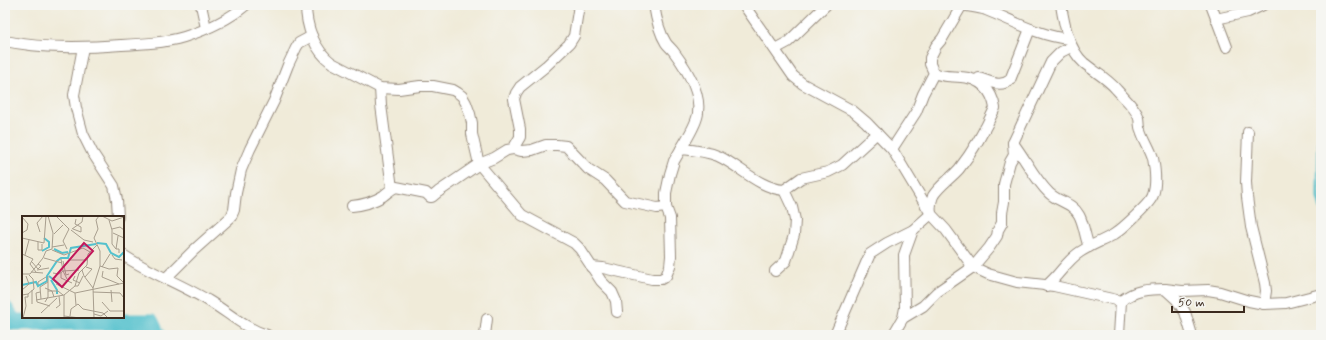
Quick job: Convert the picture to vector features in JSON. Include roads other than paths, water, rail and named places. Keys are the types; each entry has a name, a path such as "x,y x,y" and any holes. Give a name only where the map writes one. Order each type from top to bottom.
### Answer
{"street":[{"path":"201,5 206,28"},
{"path":"5,41 20,44 83,47 130,45 165,41 184,37 229,18 246,5"},
{"path":"306,5 312,36 319,50 325,58 332,63 380,88 399,90 420,86 433,86 453,90 462,96 470,114 472,134 479,164 522,215 574,243 580,249 601,281 612,292 616,300 617,312"},
{"path":"513,149 520,137 514,99 516,93 520,87 569,44 574,36 579,5"},
{"path":"591,267 612,270 644,278 661,279 666,276 670,266 670,218 666,208 666,193 674,161 688,137 698,114 698,98 692,82 674,52 666,42 658,24 654,5"},
{"path":"744,5 793,76 803,84 853,111 892,149 931,214 946,230 973,267 988,274 1017,282 1054,286 1121,301"},
{"path":"775,49 788,42 826,5"},
{"path":"931,214 930,203 936,192 958,170 970,154 989,123 996,108 991,94 985,87 974,80 934,73 930,64 930,58 936,46 942,39 962,5 985,10 1030,29 1070,43"},
{"path":"1046,286 1069,261 1080,252 1115,234 1145,205 1153,196 1155,180 1152,154 1140,130 1139,119 1136,111 1116,88 1083,62 1070,43 1061,5"},
{"path":"1211,5 1227,48"},
{"path":"1216,19 1248,12 1263,5"},
{"path":"974,80 979,78 1000,84 1006,84 1010,80 1030,29"},
{"path":"166,278 194,250 231,217 234,210 241,170 250,149 274,101 296,48 299,43 312,36"},
{"path":"903,318 923,306 937,292 973,267 998,236 998,230 1002,223 1004,184 1010,162 1014,155 1013,143 1051,62 1070,43"},
{"path":"83,47 74,95 76,108 83,134 92,152 114,186 118,216"},
{"path":"892,149 916,112 934,73"},
{"path":"380,88 392,188"},
{"path":"1248,132 1246,182 1247,197 1251,227 1265,283 1266,291 1264,304"},
{"path":"681,149 707,152 719,156 774,190 784,190 801,178 828,172 842,165 877,133"},
{"path":"1013,143 1041,184 1051,195 1067,203 1076,212 1083,225 1089,247"},
{"path":"352,206 360,206 376,200 392,188 401,187 426,193 432,197 479,164 494,158 507,150 532,150 546,145 566,146 588,169 605,180 626,201 652,207 666,208"},
{"path":"775,271 786,261 794,235 795,220 792,206 784,190"},
{"path":"835,335 870,254 887,243 913,230 931,214"},
{"path":"893,335 903,318 905,308 904,255 913,230"},
{"path":"124,256 139,266 166,278 209,301 243,325 267,335"},
{"path":"1119,335 1121,301 1127,296 1138,291 1153,288 1165,288 1182,291 1208,290 1264,304 1286,303 1321,294"},
{"path":"1165,288 1176,299 1185,312 1192,335"},
{"path":"485,335 487,319"}],"waterway":[{"path":"1321,101 1319,106 1318,198 1321,209"},
{"path":"5,309 14,322 151,322 157,335"}]}
